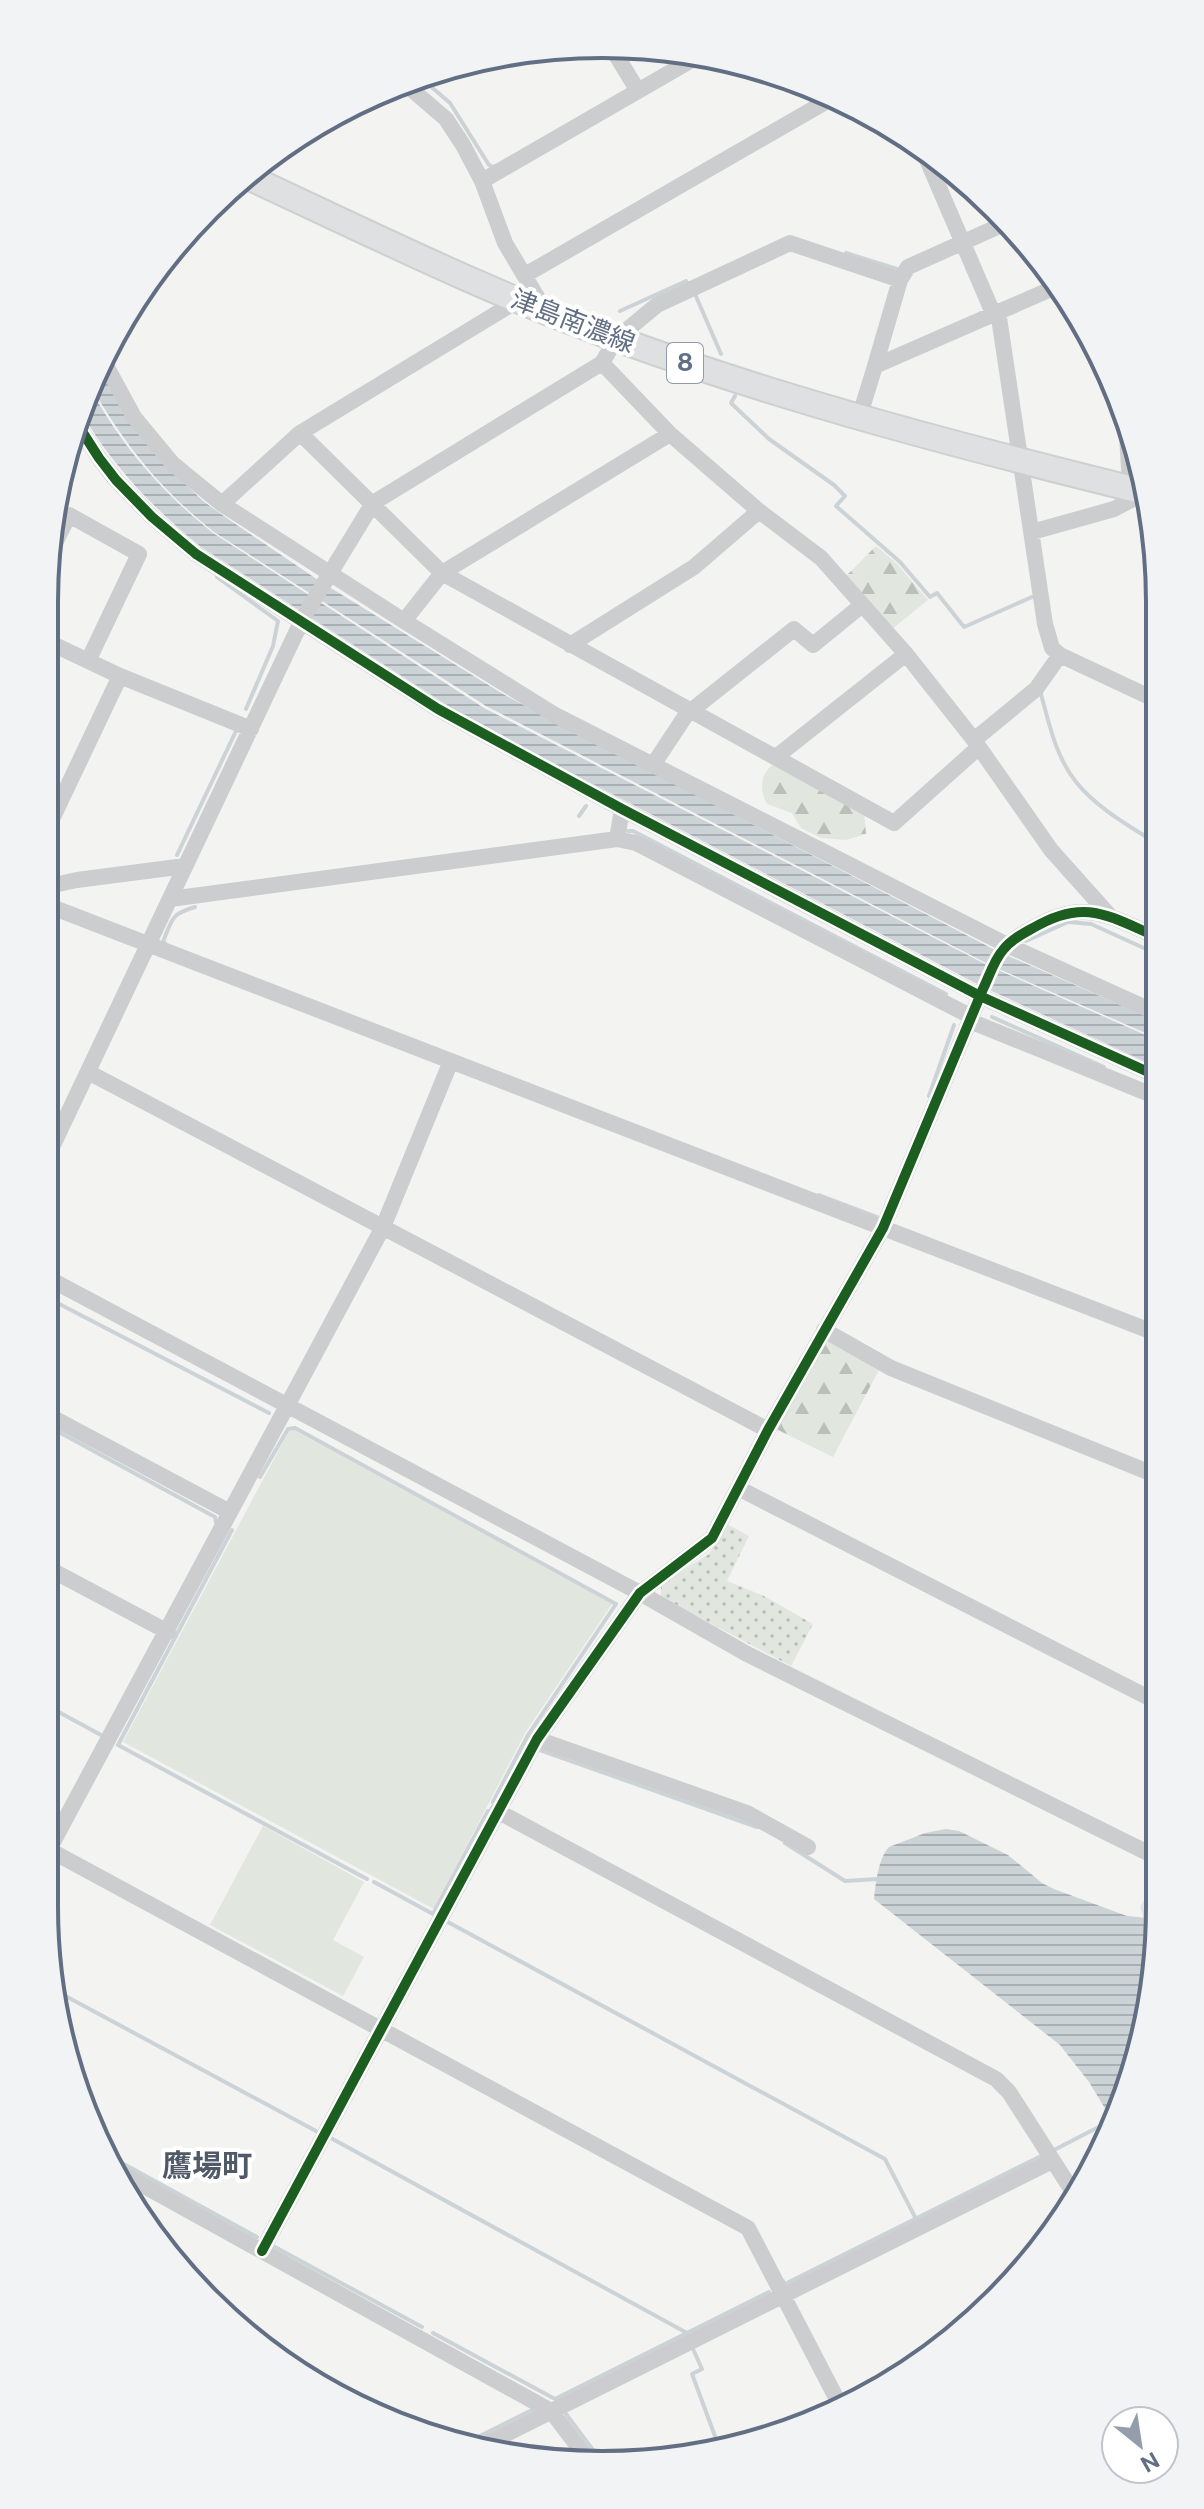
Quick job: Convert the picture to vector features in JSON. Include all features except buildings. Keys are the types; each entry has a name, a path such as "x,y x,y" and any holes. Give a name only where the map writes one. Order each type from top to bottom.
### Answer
{"main road":[{"name":"津島南濃線","path":"257,181 517,301 616,339 859,418 1134,490"}],"street":[{"path":"618,58 638,91"},
{"path":"482,181 684,65"},
{"path":"415,91 446,119 482,181 505,243 546,312"},
{"path":"525,275 821,104"},
{"path":"931,168 995,312 1022,462 1045,624 1052,648 1060,655 1146,695"},
{"path":"859,418 900,280 908,267 996,227"},
{"path":"58,1135 303,619 373,503 602,363 616,339 657,305 790,243 900,280"},
{"path":"875,366 1047,290"},
{"path":"222,504 300,433 517,301"},
{"path":"602,363 670,434 759,511 821,558 906,654 976,744 1051,850 1110,916"},
{"path":"109,371 134,417 173,464 222,504 327,578 404,621 555,715 1004,948 1146,1008"},
{"path":"300,433 442,573 894,823 1036,689 1060,655"},
{"path":"404,621 442,573 670,434"},
{"path":"85,435 107,469 152,517 196,554 303,619 438,709 622,809 982,992 1146,1071"},
{"path":"1032,532 1114,509 1136,495"},
{"path":"570,645 694,567 759,511"},
{"path":"64,525 69,515 139,554 88,661"},
{"path":"653,765 691,710 794,629 813,645 862,605"},
{"path":"58,647 120,676 251,729"},
{"path":"776,757 906,654"},
{"path":"58,807 120,676"},
{"path":"617,839 622,809"},
{"path":"170,899 617,839 636,843 971,1019 1146,1092"},
{"path":"58,884 185,866"},
{"path":"58,910 1146,1329"},
{"path":"262,2251 537,1739 640,1593 712,1538 768,1430 883,1228 982,992 1004,948 1054,916 1080,911 1110,916 1146,932"},
{"path":"58,1830 168,1632 383,1227 451,1061"},
{"path":"88,1072 768,1430"},
{"path":"58,1283 640,1593 747,1654 1146,1852"},
{"path":"824,1330 891,1368 1146,1471"},
{"path":"58,1420 230,1512"},
{"path":"738,1488 1146,1696"},
{"path":"58,1573 168,1632"},
{"path":"537,1739 747,1813 808,1847"},
{"path":"497,1811 996,2079 1009,2092 1069,2186"},
{"path":"58,1858 380,2027 748,2228 836,2398"},
{"path":"493,2440 1052,2161"},
{"path":"131,2178 551,2411 581,2450"}],"green space":[{"path":"876,546 897,564 928,600 892,629 846,576"},
{"path":"776,763 864,812 866,834 846,840 821,838 801,828 792,813 767,804 762,781"},
{"path":"831,1339 880,1368 833,1457 776,1429 823,1345"},
{"path":"294,1430 612,1604 525,1733 434,1909 123,1742 289,1431"},
{"path":"727,1524 749,1536 727,1581 764,1596 813,1624 791,1666 661,1597 661,1584 709,1554"},
{"path":"263,1826 364,1882 333,1940 364,1957 343,1996 210,1925"},
{"path":"1146,1897 1146,1919 1144,1919 1140,1907"}],"shaded area":[{"path":"106,378 171,470 203,501 318,580 503,694 997,951 1146,1016 1146,1033 992,966 486,706 214,532 144,464 98,398"},
{"path":"97,400 143,466 175,500 213,533 484,708 991,967 1146,1035 1146,1062 983,987 472,721 201,547 134,484 88,424"},
{"path":"946,1829 959,1831 1008,1855 1054,1889 1127,1916 1146,1918 1136,2013 1106,2111 1060,2045 874,1899 885,1852 889,1847 925,1833"}],"waterway":[{"path":"430,86 450,103 489,165 495,166"},
{"path":"846,253 897,269"},
{"path":"620,311 686,281 689,285"},
{"path":"695,294 721,354"},
{"path":"735,396 731,403 769,439 834,485 845,496 836,506 900,562 930,597 937,593 964,627 1032,597"},
{"path":"217,577 278,621 273,646 246,709"},
{"path":"1041,694 1058,751 1076,782 1103,808 1146,837"},
{"path":"177,855 236,731"},
{"path":"579,816 586,806"},
{"path":"628,831 946,994"},
{"path":"165,943 173,918 195,907"},
{"path":"1026,941 1068,922 1091,924 1146,949"},
{"path":"992,1017 1104,1067"},
{"path":"929,1096 954,1025"},
{"path":"819,1195 877,1217"},
{"path":"58,1303 269,1413"},
{"path":"260,1477 288,1429 295,1428 616,1604 528,1735 493,1802"},
{"path":"58,1432 215,1517 216,1523"},
{"path":"232,1530 118,1745 367,1879"},
{"path":"58,1712 101,1735"},
{"path":"537,1749 757,1827"},
{"path":"374,1882 433,1914 488,1811"},
{"path":"785,1843 845,1881 881,1881"},
{"path":"446,1921 885,2159 916,2219"},
{"path":"66,1996 316,2131"},
{"path":"1054,2150 1100,2126"},
{"path":"329,2137 687,2333"},
{"path":"783,2281 785,2284 1041,2156"},
{"path":"122,2163 257,2237"},
{"path":"275,2247 422,2327"},
{"path":"433,2333 555,2399 769,2292"},
{"path":"693,2349 702,2369 692,2374 716,2439"},
{"path":"479,2437 532,2410"},
{"path":"566,2414 594,2451"}],"cycle path":[{"path":"85,435 116,480 152,517 196,554 438,709 980,996 1146,1071"},
{"path":"262,2251 537,1739 640,1593 712,1538 768,1430 883,1228 1000,954 1013,940 1033,928 1067,914 1095,913 1146,932"}],"district":[{"name":"鷹場町","path":"207,2166"}]}
